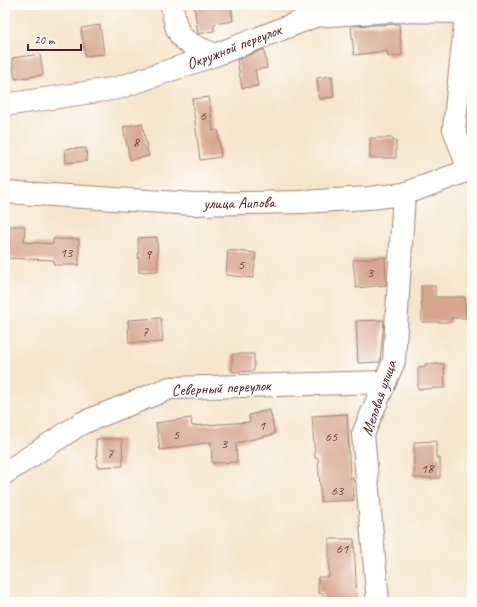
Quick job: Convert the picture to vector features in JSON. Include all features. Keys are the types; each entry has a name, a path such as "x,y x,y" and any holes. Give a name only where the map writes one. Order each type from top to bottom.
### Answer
{"street":[{"path":"172,5 175,26 186,42 215,55"},
{"path":"466,8 454,129 470,171"},
{"name":"Окружной переулок","path":"5,105 118,88 215,55 315,10 392,11 466,8"},
{"name":"улица Аипова","path":"5,192 194,204 301,202 369,198 404,194 470,171"},
{"name":"Меловая улица","path":"378,602 363,434 394,361 404,194"},
{"name":"Северный переулок","path":"5,473 82,424 170,388 385,382"}],"building":[{"path":"194,5 231,5 233,21 214,24 214,31 198,34"},
{"path":"399,24 402,55 388,57 387,51 354,55 351,26"},
{"path":"100,25 104,54 85,56 81,28"},
{"path":"264,49 267,68 255,70 258,86 242,88 237,60"},
{"path":"40,54 43,75 15,79 12,58"},
{"path":"332,76 334,97 319,99 317,78"},
{"path":"209,97 213,131 218,130 221,157 200,160 192,99"},
{"path":"142,123 149,156 130,160 123,127"},
{"path":"370,138 393,138 393,141 396,141 396,158 370,158"},
{"path":"86,148 87,161 66,163 65,149"},
{"path":"7,226 25,226 24,242 53,244 53,239 79,239 79,265 54,265 53,260 6,258"},
{"path":"157,237 158,271 139,272 138,238"},
{"path":"228,250 256,253 253,278 226,275"},
{"path":"385,257 386,285 356,288 353,260"},
{"path":"421,286 435,286 435,297 465,297 466,318 451,318 451,322 422,322"},
{"path":"161,318 163,342 129,343 128,320"},
{"path":"384,320 380,362 358,363 356,321"},
{"path":"232,354 254,354 254,371 232,372"},
{"path":"425,364 444,364 445,388 418,389 418,367 425,367"},
{"path":"270,410 275,434 236,443 237,462 212,463 211,442 160,450 156,423 191,418 192,426 250,422 249,415"},
{"path":"347,414 350,478 353,478 354,500 321,502 318,458 315,458 312,416"},
{"path":"96,439 122,439 123,466 97,467"},
{"path":"436,441 436,458 440,458 440,478 414,478 414,442"},
{"path":"329,539 354,539 357,602 323,602 323,593 318,593 318,577 329,577"}]}
